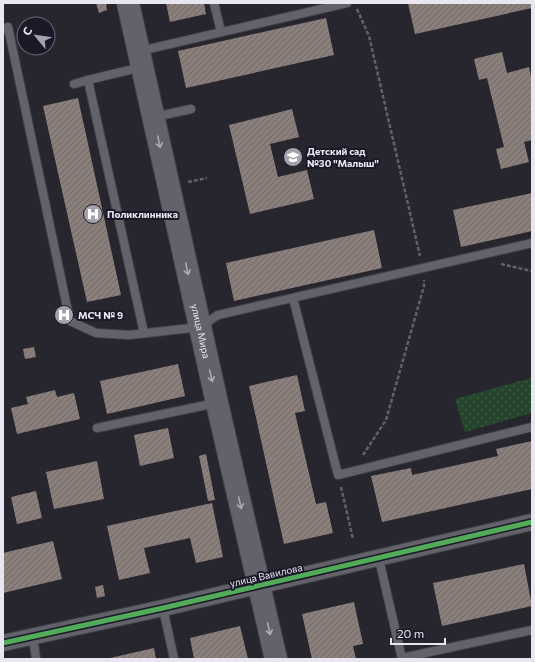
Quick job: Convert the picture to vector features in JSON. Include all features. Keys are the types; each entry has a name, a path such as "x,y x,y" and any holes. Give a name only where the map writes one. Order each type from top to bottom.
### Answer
{"main road":[{"name":"улица Мира","path":"128,3 217,403 276,659"}],"street":[{"name":"улица Вавилова","path":"3,643 379,559 532,522"}],"lane":[{"path":"214,3 221,32"},
{"path":"74,84 141,59 221,32 347,3"},
{"path":"3,28 8,27 70,321 96,332 130,335 200,327 218,315 532,243"},
{"path":"88,80 144,333"},
{"path":"154,117 191,109"},
{"path":"293,298 338,475 532,427"},
{"path":"97,428 217,403"},
{"path":"379,559 402,658 532,630"},
{"path":"163,608 174,659"},
{"path":"33,637 36,659"}],"path":[{"path":"352,472 386,420 424,286 423,268 369,36 354,3"},
{"path":"188,182 207,178"},
{"path":"338,475 354,539"}],"green space":[{"path":"531,378 532,413 465,432 455,399"}],"building":[{"path":"96,3 106,3 107,10 99,13"},
{"path":"166,3 204,3 206,14 170,22"},
{"path":"408,3 532,3 532,8 415,34"},
{"path":"326,18 334,55 186,88 178,51"},
{"path":"502,52 507,73 529,67 532,81 532,140 524,142 529,162 501,169 496,149 504,147 487,78 479,80 474,59"},
{"path":"78,98 121,295 87,302 43,106"},
{"path":"292,109 299,137 270,144 278,177 307,170 314,199 250,214 229,125"},
{"path":"532,193 532,231 461,247 453,210"},
{"path":"374,230 382,268 234,301 226,263"},
{"path":"34,347 36,357 25,359 23,349"},
{"path":"178,364 185,396 107,414 100,381"},
{"path":"297,375 305,411 295,413 316,504 326,502 333,533 284,544 249,386"},
{"path":"55,390 57,397 74,393 80,419 17,434 11,408 28,404 26,397"},
{"path":"168,428 174,458 140,466 134,435"},
{"path":"532,441 532,489 382,522 371,476 411,468 412,475 498,456 496,449"},
{"path":"206,454 215,500 208,501 199,456"},
{"path":"97,461 104,499 54,509 46,472"},
{"path":"36,491 42,518 17,524 11,497"},
{"path":"212,503 223,557 196,563 190,538 144,548 150,573 119,580 107,526"},
{"path":"53,541 62,579 3,593 3,553"},
{"path":"524,564 532,606 442,626 433,583"},
{"path":"103,585 105,596 97,598 95,587"},
{"path":"354,602 363,644 353,646 356,659 312,659 302,614"},
{"path":"240,626 248,659 194,659 190,638"},
{"path":"154,648 156,659 110,659 110,658"}],"cycle path":[{"path":"3,643 163,608 532,522"}],"place":[{"name":"Детский сад №30 \"Малыш\"","path":"293,157"},
{"name":"Поликлинника","path":"93,214"},
{"name":"МСЧ № 9","path":"64,315"}]}
